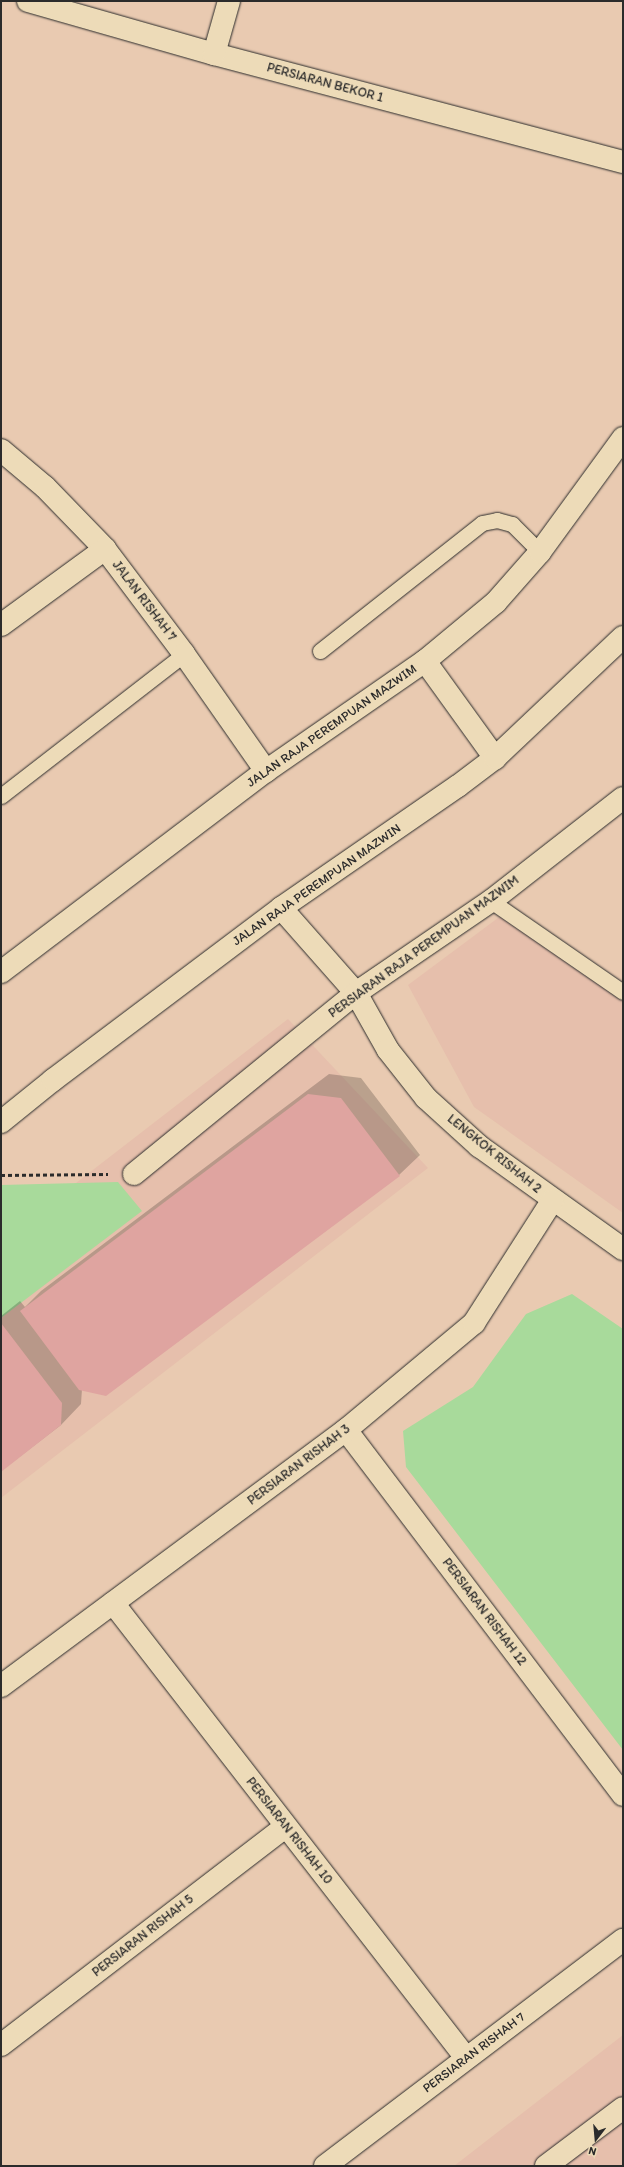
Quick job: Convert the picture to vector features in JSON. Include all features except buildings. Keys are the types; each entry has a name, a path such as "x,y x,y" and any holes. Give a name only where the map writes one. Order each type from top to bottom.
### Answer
{"street":[{"name":"PERSIARAN BEKOR 1","path":"28,1 214,54 623,162"},
{"path":"214,54 229,1"},
{"name":"JALAN RAJA PEREMPUAN MAZWIM","path":"1,972 266,771 425,661 496,602 540,552 623,438"},
{"name":"JALAN RISHAH 7","path":"1,450 45,487 105,549 184,654 266,771"},
{"path":"1,625 105,549"},
{"name":"JALAN RAJA PEREMPUAN MAZWIN","path":"1,1122 53,1080 281,908 451,791 494,758 623,637"},
{"path":"425,661 494,758"},
{"name":"PERSIARAN RAJA PEREMPUAN MAZWIM","path":"134,1174 356,993 491,901 620,806"},
{"name":"LENGKOK RISHAH 2","path":"281,908 356,993 388,1050 426,1098 479,1146 552,1201 623,1249"},
{"name":"PERSIARAN RISHAH 3","path":"1,1686 346,1430 474,1323 552,1201"},
{"name":"PERSIARAN RISHAH 12","path":"346,1430 623,1795"},
{"name":"PERSIARAN RISHAH 10","path":"113,1603 285,1827 466,2058"},
{"name":"PERSIARAN RISHAH 5","path":"1,2045 285,1827"},
{"name":"PERSIARAN RISHAH 7","path":"325,2166 623,1940"},
{"path":"546,2166 623,2108"}],"lane":[{"path":"320,652 482,523 497,520 512,524 540,552"},
{"path":"1,796 184,654"},
{"path":"491,901 623,992"}],"path":[{"path":"1,1175 134,1174"}],"shaded area":[{"path":"506,912 623,993 623,1213 474,1107 408,985"},
{"path":"288,1019 428,1168 1,1498 1,1241"},
{"path":"623,2035 623,2166 454,2166"}],"green space":[{"path":"118,1182 142,1211 1,1318 1,1185"},
{"path":"572,1294 623,1329 623,1750 406,1467 403,1431 473,1387 526,1314"}]}
